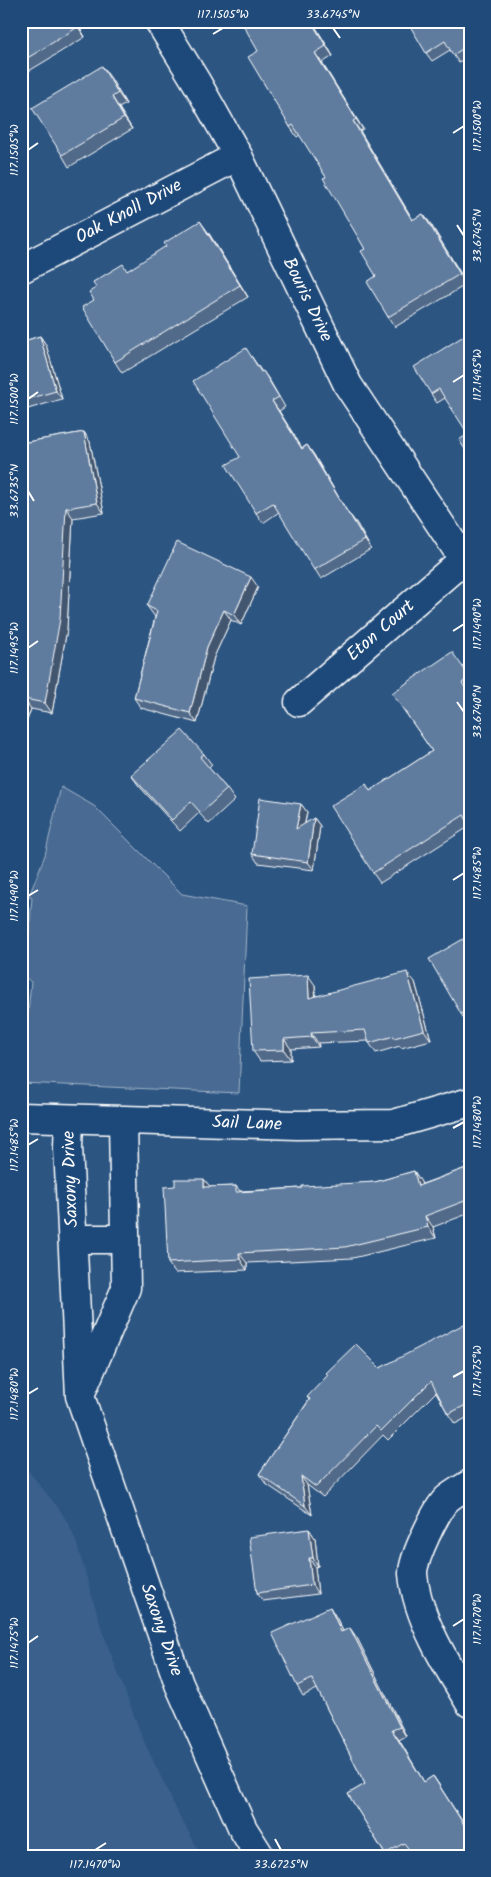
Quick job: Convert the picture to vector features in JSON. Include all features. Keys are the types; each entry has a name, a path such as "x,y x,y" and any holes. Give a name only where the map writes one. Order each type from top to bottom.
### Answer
{"street":[{"name":"Bouris Drive","path":"159,21 238,156 348,385 467,565"},
{"name":"Oak Knoll Drive","path":"21,269 238,156"},
{"name":"Eton Court","path":"299,702 467,565"},
{"name":"Sail Lane","path":"21,1117 297,1126 394,1124 470,1102"},
{"name":"Saxony Drive","path":"70,1119 68,1147 80,1396 179,1684 243,1829 260,1856"},
{"path":"80,1396 126,1288 123,1121"},
{"name":"Saxony Drive","path":"73,1239 125,1239"},
{"path":"470,1484 446,1500 422,1541 413,1572 422,1612 445,1663 470,1702"}],"shaded area":[{"path":"61,787 94,806 182,894 247,906 239,1093 21,1083 31,982 25,977 32,898 29,896 45,855"},
{"path":"21,1462 60,1510 68,1523 76,1541 102,1630 142,1737 180,1817 202,1856 21,1856"}],"building":[{"path":"21,21 75,21 78,27 21,62"},
{"path":"241,21 311,21 326,46 315,53 356,119 353,121 412,220 423,214 460,274 388,317 367,282 376,276 361,251 365,249 323,178 326,177 293,125 290,127 248,57 258,51"},
{"path":"407,21 470,21 470,44 453,55 445,41 426,53"},
{"path":"102,66 118,93 112,97 124,118 62,155 32,108"},
{"path":"200,221 240,285 115,362 82,307 94,300 89,292 96,288 93,282 123,264 127,271 166,246 164,243"},
{"path":"470,332 470,457 459,440 468,434 439,389 431,394 414,367"},
{"path":"40,336 56,391 21,401 21,342"},
{"path":"246,348 279,397 272,401 302,449 307,445 365,540 314,570 273,503 256,513 226,465 240,457 193,381"},
{"path":"84,432 97,503 66,508 60,619 45,703 24,699 21,707 21,443"},
{"path":"177,542 251,577 234,615 224,610 207,647 190,713 134,698 157,611 147,606"},
{"path":"452,652 470,677 462,683 470,695 470,823 464,815 373,873 330,806 366,784 370,791 432,751 392,693"},
{"path":"182,730 204,754 200,757 227,789 201,813 191,802 172,820 131,775"},
{"path":"260,798 301,804 296,829 314,818 308,862 252,854"},
{"path":"470,935 470,1009 461,1014 429,959"},
{"path":"407,972 424,1030 369,1043 365,1030 311,1033 312,1037 284,1039 284,1050 253,1051 249,979 308,975 309,998"},
{"path":"470,1163 470,1199 425,1216 428,1227 345,1247 239,1253 240,1259 168,1263 164,1187 175,1186 175,1179 204,1179 204,1187 236,1186 236,1192 375,1182 414,1171 418,1186 466,1168 465,1164"},
{"path":"466,1323 470,1329 470,1403 448,1414 431,1381 381,1431 376,1426 316,1487 301,1476 305,1506 259,1474 310,1399 307,1397 328,1375 326,1373 356,1344 380,1368"},
{"path":"309,1529 313,1558 309,1558 312,1585 257,1593 249,1537"},
{"path":"330,1607 341,1632 350,1628 400,1727 392,1730 424,1782 433,1776 470,1834 470,1856 414,1856 404,1843 385,1854 348,1794 365,1784 312,1679 297,1686 272,1633"}]}
